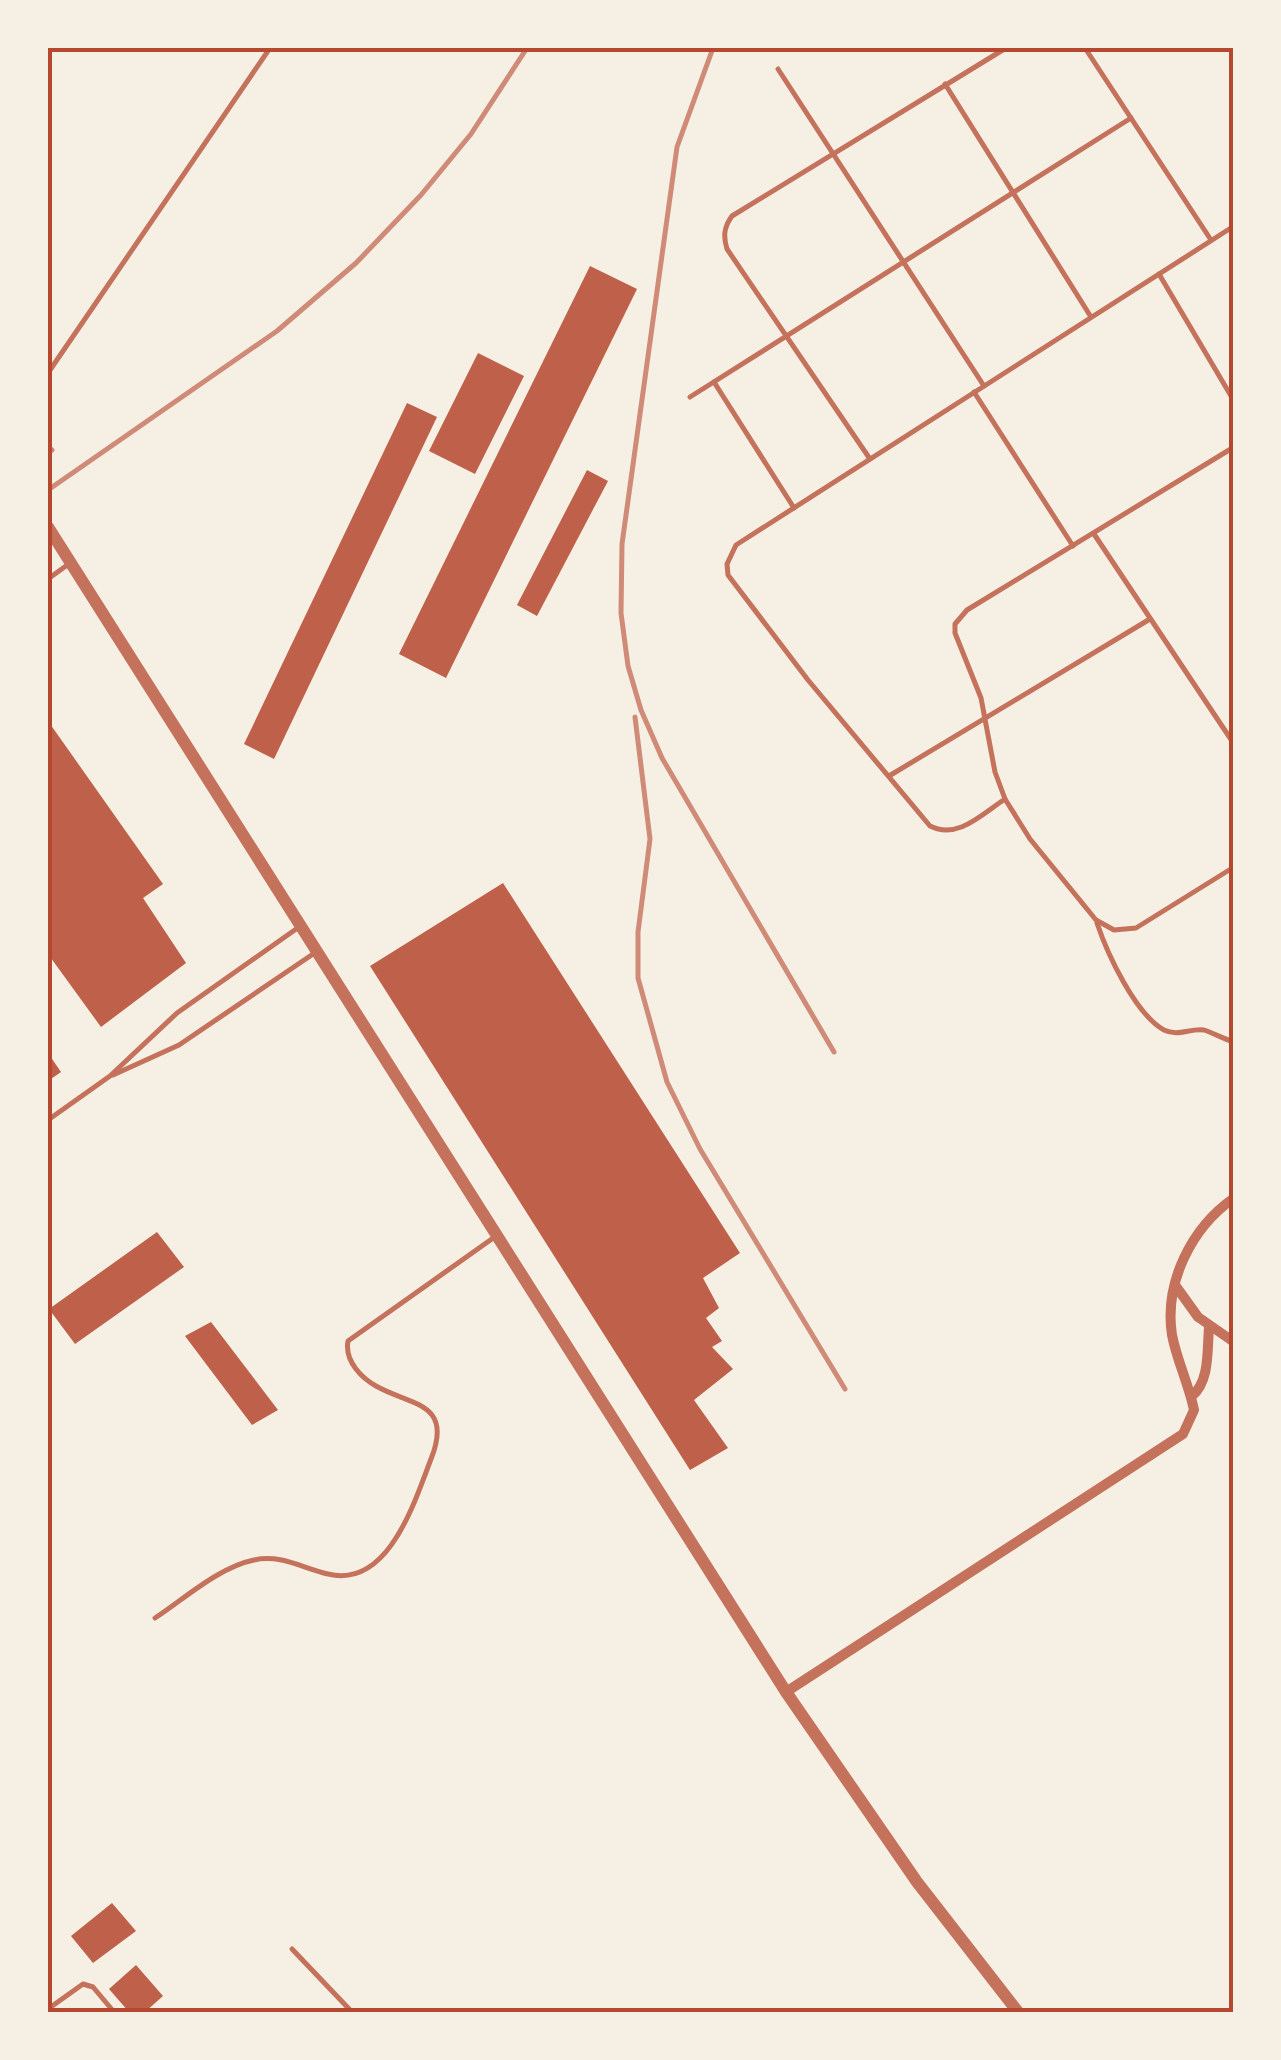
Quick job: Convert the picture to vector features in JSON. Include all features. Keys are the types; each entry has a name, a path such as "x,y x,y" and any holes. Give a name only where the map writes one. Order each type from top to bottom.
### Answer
{"street":[{"path":"48,527 786,1692 917,1882 1018,2012"},
{"path":"786,1692 1183,1434 1194,1410 1173,1339 1170,1317 1175,1285 1198,1233 1234,1198"},
{"path":"1175,1285 1209,1328 1234,1342"},
{"path":"1192,1396 1204,1378 1209,1328"}],"lane":[{"path":"48,373 114,271 270,48"},
{"path":"870,459 727,248 724,231 732,216 1006,48"},
{"path":"1084,48 1211,240"},
{"path":"778,69 984,386"},
{"path":"944,84 1091,317"},
{"path":"690,397 1130,118"},
{"path":"1005,799 962,828 939,830 922,818 808,680 728,574 727,564 736,544 1234,226"},
{"path":"1159,273 1234,401"},
{"path":"714,382 794,508"},
{"path":"974,392 1073,546"},
{"path":"1234,447 967,610 955,624 954,633 986,718 995,772 1005,799 1030,839 1096,920 1106,951 1122,980 1161,1028 1178,1033 1199,1030 1234,1042"},
{"path":"1094,534 1232,740"},
{"path":"48,578 71,562"},
{"path":"890,776 1150,619"},
{"path":"1096,920 1114,930 1136,928 1234,868"},
{"path":"48,1120 110,1076 178,1013 300,926"},
{"path":"110,1076 179,1045 316,952"},
{"path":"154,1618 243,1563 264,1558 286,1560 331,1575 347,1575 366,1568 393,1544 438,1441 439,1426 426,1408 386,1392 364,1377 348,1355 348,1341 496,1236"},
{"path":"292,1949 348,2011"},
{"path":"48,2009 83,1984 93,1988 114,2012"}],"building":[{"path":"590,266 637,289 446,678 399,654"},
{"path":"478,353 524,376 475,474 429,451"},
{"path":"407,403 437,417 274,759 244,744"},
{"path":"587,470 608,481 537,616 517,605"},
{"path":"48,721 163,884 143,898 186,963 101,1027 48,954"},
{"path":"503,883 740,1253 703,1278 719,1308 706,1318 722,1341 712,1347 733,1369 694,1400 728,1448 690,1470 370,966"},
{"path":"48,1053 61,1072 48,1081"},
{"path":"157,1232 184,1267 75,1344 49,1309"},
{"path":"211,1322 278,1410 252,1425 185,1336"},
{"path":"112,1903 136,1931 93,1963 71,1936"},
{"path":"136,1965 163,1996 145,2012 129,2012 109,1989"}],"railway":[{"path":"48,490 277,331 356,263 421,195 471,134 527,48"},
{"path":"713,48 677,147 622,544 621,613 628,666 641,710 662,758 834,1052"},
{"path":"48,453 52,450"},
{"path":"635,717 650,839 638,932 638,978 667,1082 700,1149 845,1389"}]}
